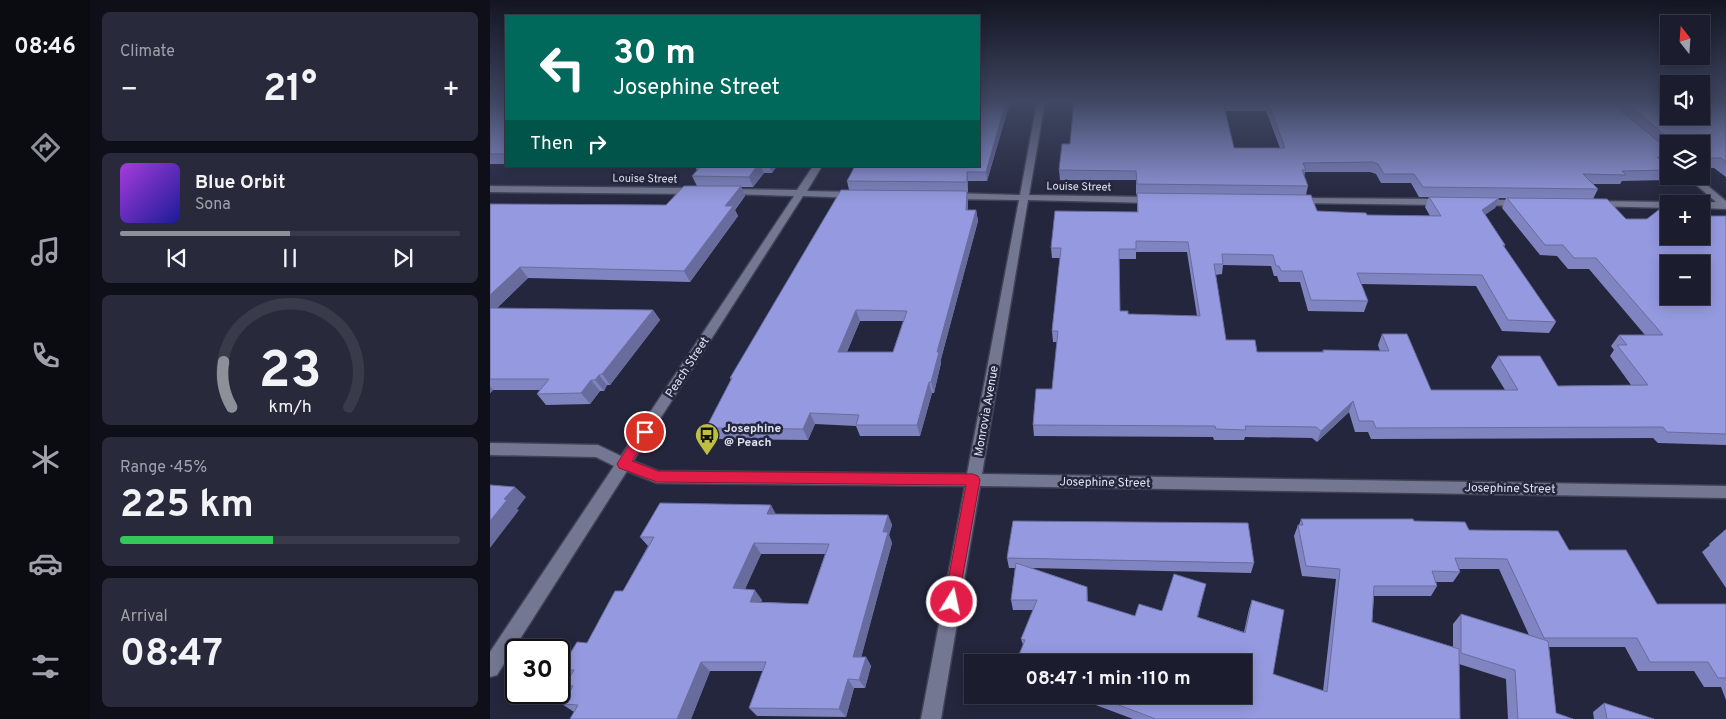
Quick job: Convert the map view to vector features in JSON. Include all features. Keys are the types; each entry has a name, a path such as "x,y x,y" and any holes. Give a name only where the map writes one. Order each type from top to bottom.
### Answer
{"street":[{"name":"Monrovia Avenue","path":"931,719 1035,136"},
{"name":"Peach Street","path":"490,668 817,167"},
{"path":"1701,185 1726,206"},
{"name":"Louise Street","path":"490,189 802,192 826,195 865,195"},
{"name":"Louise Street","path":"943,196 1165,200"},
{"path":"1284,201 1452,203"},
{"path":"1471,203 1531,203"},
{"path":"1590,204 1660,205"},
{"path":"1710,205 1726,206"},
{"name":"Josephine Street","path":"490,449 598,451 657,477 1726,492"}],"building":[{"path":"490,136 505,136 505,154 490,154"},
{"path":"980,136 996,136 986,172 967,172 967,182 847,181 854,167 980,167"},
{"path":"1071,136 1231,136 1234,148 1285,148 1280,136 1651,136 1660,143 1660,157 1657,157 1660,160 1660,170 1622,171 1626,175 1583,174 1598,189 1423,187 1414,174 1384,174 1378,164 1373,162 1303,163 1306,170 1302,170 1308,186 1137,184 1136,171 1059,170 1062,144 1070,144"},
{"path":"1710,136 1726,136 1726,162 1721,158 1710,158"},
{"path":"700,167 756,167 749,177 692,176"},
{"path":"684,186 741,186 725,206 733,206 684,271 520,267 490,295 490,204 666,205"},
{"path":"841,190 967,191 966,210 976,210 937,352 939,352 931,382 929,382 917,425 856,425 859,415 810,413 803,429 706,428 732,378 730,378","holes":["856,310 907,311 893,352 838,352"]},
{"path":"1137,193 1311,195 1317,211 1366,213 1367,215 1441,216 1429,197 1499,198 1482,210 1505,245 1503,245 1556,322 1508,320 1482,275 1357,273 1368,301 1311,300 1302,271 1281,271 1279,266 1276,266 1273,255 1222,254 1223,264 1214,264 1226,340 1255,340 1257,352 1389,351 1382,334 1407,334 1431,390 1518,390 1498,356 1540,356 1558,386 1648,385 1617,345 1627,345 1619,335 1663,335 1596,258 1574,258 1563,245 1545,245 1507,198 1607,199 1626,219 1647,219 1660,209 1660,245 1710,245 1710,216 1726,216 1726,434 1667,432 1663,427 1376,428 1373,421 1359,421 1353,401 1321,431 1316,427 1245,426 1246,430 1216,429 1215,426 1033,425 1036,389 1052,389 1058,331 1052,331 1061,248 1051,248 1055,211 1138,212","holes":["1136,241 1188,242 1200,316 1128,314 1128,311 1120,311 1119,249 1136,249"]},
{"path":"490,308 653,310 602,374 595,380 591,380 581,393 537,394 549,379 490,379"},
{"path":"490,485 515,487 504,499 507,500 490,521"},
{"path":"660,503 771,505 767,514 888,515 883,532 888,532 853,657 866,657 859,680 848,679 839,709 749,708 766,662 701,662 677,719 570,719 578,705 562,704 570,704 570,691 573,686 570,686 570,677 574,670 570,670 570,654 577,642 587,643 615,591 623,591 654,537 640,537","holes":["754,543 829,544 808,604 750,602 755,590 733,588"]},
{"path":"1301,519 1413,519 1414,521 1465,522 1469,530 1558,531 1569,550 1626,550 1657,604 1726,604 1726,678 1718,678 1708,662 1650,662 1637,638 1544,638 1507,559 1455,558 1460,572 1432,571 1437,586 1374,586 1372,622 1459,649 1460,719 1156,719 1116,704 1252,704 1252,654 1019,654 1025,640 1021,639 1037,600 1011,600 1016,563 1087,587 1087,601 1135,616 1139,604 1162,611 1174,574 1206,584 1197,617 1245,633 1252,600 1284,610 1273,674 1327,692 1340,569 1306,566 1298,525 1303,525"},
{"path":"1013,521 1248,523 1254,563 1007,558"},
{"path":"1461,614 1548,641 1556,713 1573,719 1518,719 1515,670 1461,653"},
{"path":"1604,703 1654,719 1607,719"}],"place":[{"name":"Josephine @ Peach","path":"707,456"}],"route":[{"path":"645,432 624,464 657,477 973,480 952,602"}]}
